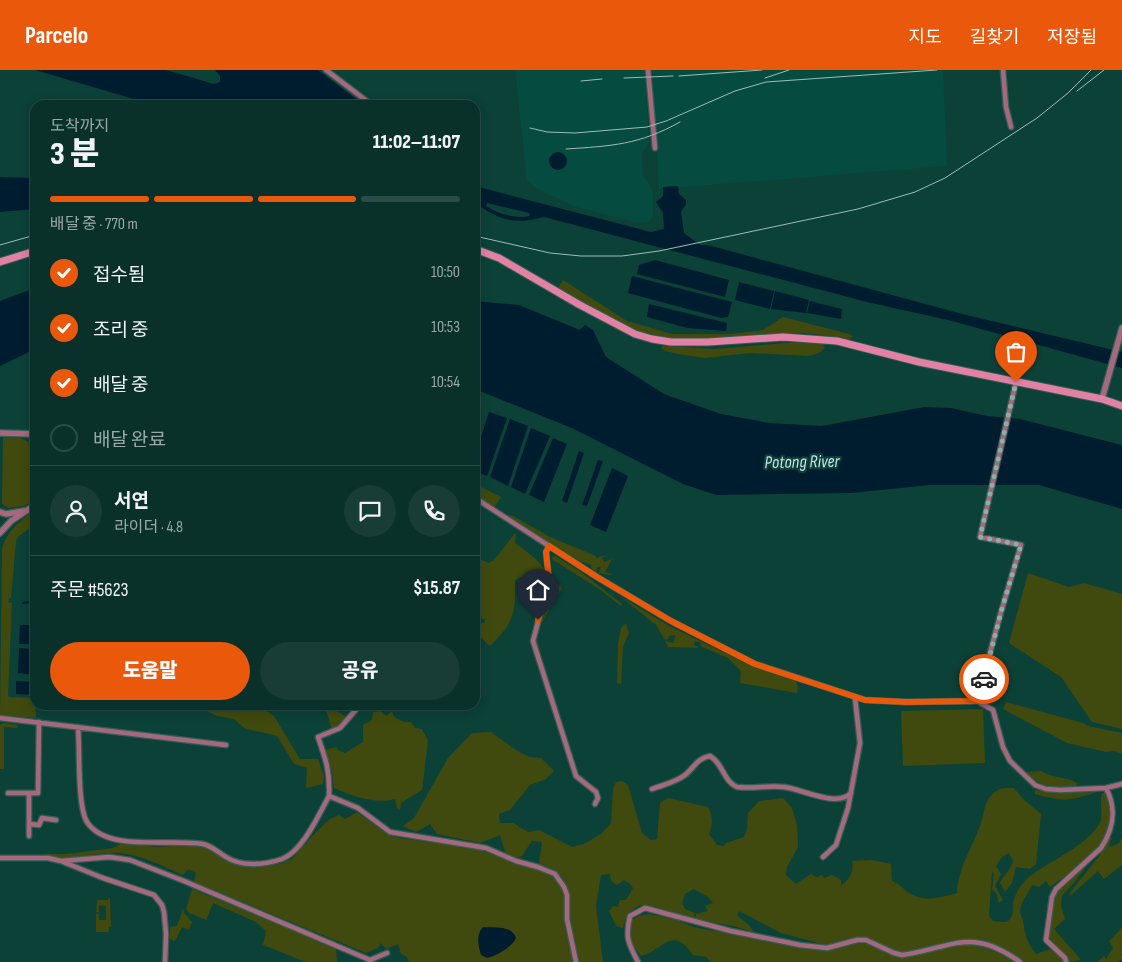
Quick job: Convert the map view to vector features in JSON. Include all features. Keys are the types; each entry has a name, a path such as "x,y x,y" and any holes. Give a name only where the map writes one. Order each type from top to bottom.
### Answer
{"main road":[{"path":"480,251 499,258 580,305 635,334 652,339 671,342 708,342 783,337 837,341 919,362 1102,399 1122,406"},
{"path":"0,262 30,253"}],"street":[{"path":"326,70 365,100"},
{"path":"648,70 655,148"},
{"path":"1003,70 1011,127"},
{"path":"1102,399 1121,331"},
{"path":"977,701 1021,545 980,537 980,528 1016,382"},
{"path":"0,434 30,436"},
{"path":"480,501 597,577 671,621 742,658 855,698 906,702 977,701 993,710 1003,747 1010,761 1035,785 1046,789 1060,790 1106,788 1122,784"},
{"path":"0,512 6,514 28,510"},
{"path":"0,533 11,521 28,510"},
{"path":"549,546 546,552 549,580 533,641 576,776 596,792 598,798 595,804"},
{"path":"823,857 836,845 839,839 851,794 860,743 855,698"},
{"path":"78,727 83,812 90,826 106,836 146,844 206,845 239,863 273,861 286,857 295,849 312,827 329,796 329,771 318,737 340,728 356,710"},
{"path":"0,718 226,745"},
{"path":"8,793 38,793 39,722"},
{"path":"652,789 679,779 702,758 710,756 718,764 732,785 738,787 787,787 814,795 843,799 851,794"},
{"path":"1066,962 1065,958 1046,940 1052,897 1056,888 1101,848 1105,842 1114,817 1114,805 1106,788"},
{"path":"29,793 29,836"},
{"path":"329,796 358,808 390,832 408,836 441,838 486,848 516,861 555,874 567,895 567,919 576,962"},
{"path":"29,824 40,824 42,818 56,820"},
{"path":"61,861 109,857 130,860 194,885 370,960 387,953"},
{"path":"0,858 48,858 61,861 103,878 154,895 158,898 164,912 166,934 165,962"},
{"path":"638,962 626,938 627,930 630,916 645,908 731,931 800,945 827,948 857,940 866,940 902,955 958,941 969,941 979,942 1020,962"}],"shaded area":[{"path":"515,70 645,70 649,142 642,155 643,176 649,183 653,193 653,216 649,222 634,222 576,207 537,189 527,180"},
{"path":"652,70 943,70 947,166 659,189"},
{"path":"563,280 627,321 672,334 731,334 763,330 783,317 853,336 849,340 796,333 688,340 652,336 615,322 580,302 558,288"},
{"path":"796,342 822,344 825,348 819,353 810,356 750,353 705,358 678,354 661,348 663,346 714,349"},
{"path":"3,437 20,438 30,443 30,503 24,506 8,508 2,504"},
{"path":"480,486 501,497 494,508 480,499"},
{"path":"30,514 30,528 19,536 16,541 11,598 9,598 8,602 12,603 8,695 9,697 30,698 30,710 36,710 36,718 0,715 2,549 7,536 19,522"},
{"path":"503,514 513,516 552,538 596,556 596,558 607,555 602,558 604,562 612,559 605,572 612,574 599,573 601,567 597,567 596,572 591,568 592,565 579,561"},
{"path":"516,532 515,543 539,562 546,574 546,581 545,589 538,588 538,592 533,598 531,581 523,576 515,580 515,601 512,616 504,630 490,646 481,638 481,623 485,623 485,619 482,619 480,611 480,559 489,563 495,559"},
{"path":"555,556 581,572 622,604 621,606 598,588 553,560 552,557"},
{"path":"1028,573 1069,587 1084,583 1122,594 1122,729 1092,722 1061,677 1009,643"},
{"path":"554,580 562,588 541,624 537,639 544,666 535,639 549,587"},
{"path":"621,597 671,627 742,661 795,680 798,686 797,693 740,683 741,671 728,658 700,646 701,643 695,641 694,645 699,648 668,647 665,641 674,643 675,635 669,636 665,640 656,625"},
{"path":"626,623 629,633 623,646 621,684 617,683 618,644 621,628"},
{"path":"1006,702 1088,726 1122,733 1122,754 1115,751 1106,752 1067,743 1003,709"},
{"path":"983,709 985,763 903,766 901,711"},
{"path":"205,710 265,710 274,716 300,759 318,759 324,776 323,784 306,788 307,768 294,764 277,736 244,728 234,719 217,716"},
{"path":"326,710 334,710 347,717 339,726 332,729"},
{"path":"381,711 386,716 392,711 394,717 404,722 411,722 415,728 422,729 428,741 422,790 401,803 400,810 397,808 395,799 388,801 372,800 334,788 332,772 325,750 336,747 345,753 363,742 363,725 372,720 373,712"},
{"path":"4,723 17,725 18,728 4,727 4,769 0,769 0,725"},
{"path":"491,732 529,757 541,758 554,771 546,779 530,785 510,810 499,814 500,823 513,823 528,832 539,830 572,847 584,844 601,834 611,823 613,789 616,782 622,781 628,785 642,833 651,840 657,839 660,803 668,798 708,807 712,820 709,834 717,845 724,846 726,843 744,837 747,829 748,813 759,801 783,798 792,808 797,825 798,847 787,867 786,875 796,884 811,874 816,877 822,875 824,878 832,875 841,880 841,886 851,875 852,861 872,860 891,864 892,881 909,893 921,898 957,893 963,866 981,823 988,800 998,790 1014,788 1022,798 1041,814 1036,864 1030,869 1016,867 1012,883 1005,892 1000,883 1013,861 1009,853 1002,857 996,866 1001,874 995,886 1003,900 999,903 997,895 992,889 994,874 992,872 989,916 993,921 1008,921 1012,914 1016,893 1024,882 1037,871 1077,846 1094,832 1100,820 1102,793 1105,793 1110,804 1110,824 1103,841 1093,852 1050,887 1046,881 1039,887 1032,885 1020,908 1027,938 1036,954 1050,949 1064,958 1065,962 1023,962 1006,951 979,940 956,940 905,953 894,951 865,937 829,945 822,944 781,933 739,911 737,915 753,932 695,919 696,914 708,911 705,906 713,903 708,897 694,889 685,894 682,903 685,909 695,913 694,918 643,905 635,908 628,915 623,928 616,926 609,911 613,906 618,907 620,900 626,900 633,888 624,880 617,885 611,881 610,874 601,875 596,906 603,962 579,962 569,919 570,904 565,884 563,878 553,869 539,864 542,842 532,841 521,857 514,858 505,852 500,835 480,843 437,834 430,824 416,832 403,826 414,818 448,758 472,733"},
{"path":"1041,771 1073,781 1077,783 1076,787 1049,786 1037,781 1026,772"},
{"path":"1035,790 1070,793 1097,792 1073,799 1060,799 1035,794"},
{"path":"357,812 387,834 399,838 473,848 491,853 517,865 536,869 554,878 561,887 564,897 564,916 573,962 409,962 407,957 401,954 398,944 386,949 381,943 378,948 366,953 194,882 196,873 188,869 183,875 145,859 121,853 70,857 44,854 67,854 113,848 122,843 156,847 192,845 205,847 238,866 254,867 280,864 292,859 330,819 339,815 345,819"},
{"path":"1122,837 1122,865 1104,879 1098,871 1071,895 1069,894 1099,856 1109,838 1112,838 1109,845 1111,847 1119,843"},
{"path":"1086,862 1088,864 1062,895 1061,906 1065,919 1054,929 1081,960 1068,962 1048,936 1054,897 1056,891"},
{"path":"192,889 336,948 337,962 306,962 263,945 266,931 256,922 213,903 206,920 189,913 186,909"},
{"path":"109,898 111,927 109,927 109,932 96,932 96,914 99,914 99,920 106,920 106,906 99,905 99,912 96,912 97,900 108,900"},
{"path":"183,908 184,913 192,922 189,930 182,927 175,941 170,939 170,927 177,926"},
{"path":"649,914 674,919 694,927 820,951 862,943 897,957 907,957 949,946 969,945 997,952 1015,962 711,962 706,957 693,955 686,946 674,940 641,956 632,940 630,931 631,921 638,916"},
{"path":"1122,928 1122,959 1118,962 1097,962 1104,956 1106,959 1113,948 1109,941"}],"water":[{"path":"35,70 166,70 214,84 220,82 220,76 215,70 318,70 357,100 137,100"},
{"path":"558,152 564,155 567,161 564,167 558,170 552,167 549,161 552,155"},
{"path":"0,177 30,178 30,209 0,212"},
{"path":"678,186 679,194 686,200 686,204 681,212 684,233 700,245 708,245 966,315 1122,352 1122,368 952,321 867,302 544,217 515,221 499,217 480,206 480,187 651,232 664,229 663,213 656,202 663,196 663,187","holes":["487,203 529,213 530,216 513,216 486,206"]},
{"path":"655,260 729,280 725,297 637,274 639,265"},
{"path":"632,276 732,302 728,317 721,318 628,293"},
{"path":"739,282 774,291 770,309 735,300"},
{"path":"30,290 30,351 0,366 0,301"},
{"path":"775,291 809,300 806,313 771,309"},
{"name":"Potong River","path":"480,301 519,305 580,330 585,325 593,330 606,357 664,394 721,414 769,423 822,426 924,407 951,408 987,416 1020,419 1122,445 1122,509 1039,485 930,485 851,493 716,495 683,484 574,429 480,391"},
{"path":"810,301 842,309 841,319 807,313"},
{"path":"649,304 727,323 726,331 687,328 647,317"},
{"path":"489,412 507,418 487,476 480,473 480,440"},
{"path":"510,419 528,426 508,486 490,477"},
{"path":"531,428 550,436 525,494 511,487"},
{"path":"553,438 567,444 544,502 529,495"},
{"path":"579,451 584,453 567,503 562,501"},
{"path":"598,460 603,461 587,506 582,505"},
{"path":"612,468 628,476 606,532 590,525"},
{"path":"30,601 30,603 22,604 22,602"},
{"path":"30,614 30,644 19,644 20,625 29,625"},
{"path":"19,648 30,649 30,674 18,673"},
{"path":"16,681 30,682 30,695 16,694"},
{"path":"483,927 507,929 516,938 504,951 487,958 481,955 478,944 478,936"}],"railway":[{"path":"679,76 762,70"},
{"path":"765,78 789,70"},
{"path":"530,128 547,132 575,133 647,127 666,121 735,91 766,82 937,70"},
{"path":"480,237 550,253 581,256 622,256 659,251 858,209 915,192 945,178 1037,118 1068,93 1091,70"},
{"path":"1077,91 1104,70"},
{"path":"624,78 673,76"},
{"path":"581,81 602,79"},
{"path":"566,149 611,145 638,140 680,122"},
{"path":"0,245 30,236"}],"way so far":[{"path":"984,679 1021,545 980,537 980,528 1016,382"}],"route":[{"path":"538,620 549,580 546,552 549,546 682,628 742,658 855,698 906,702 977,701 984,679"}]}
